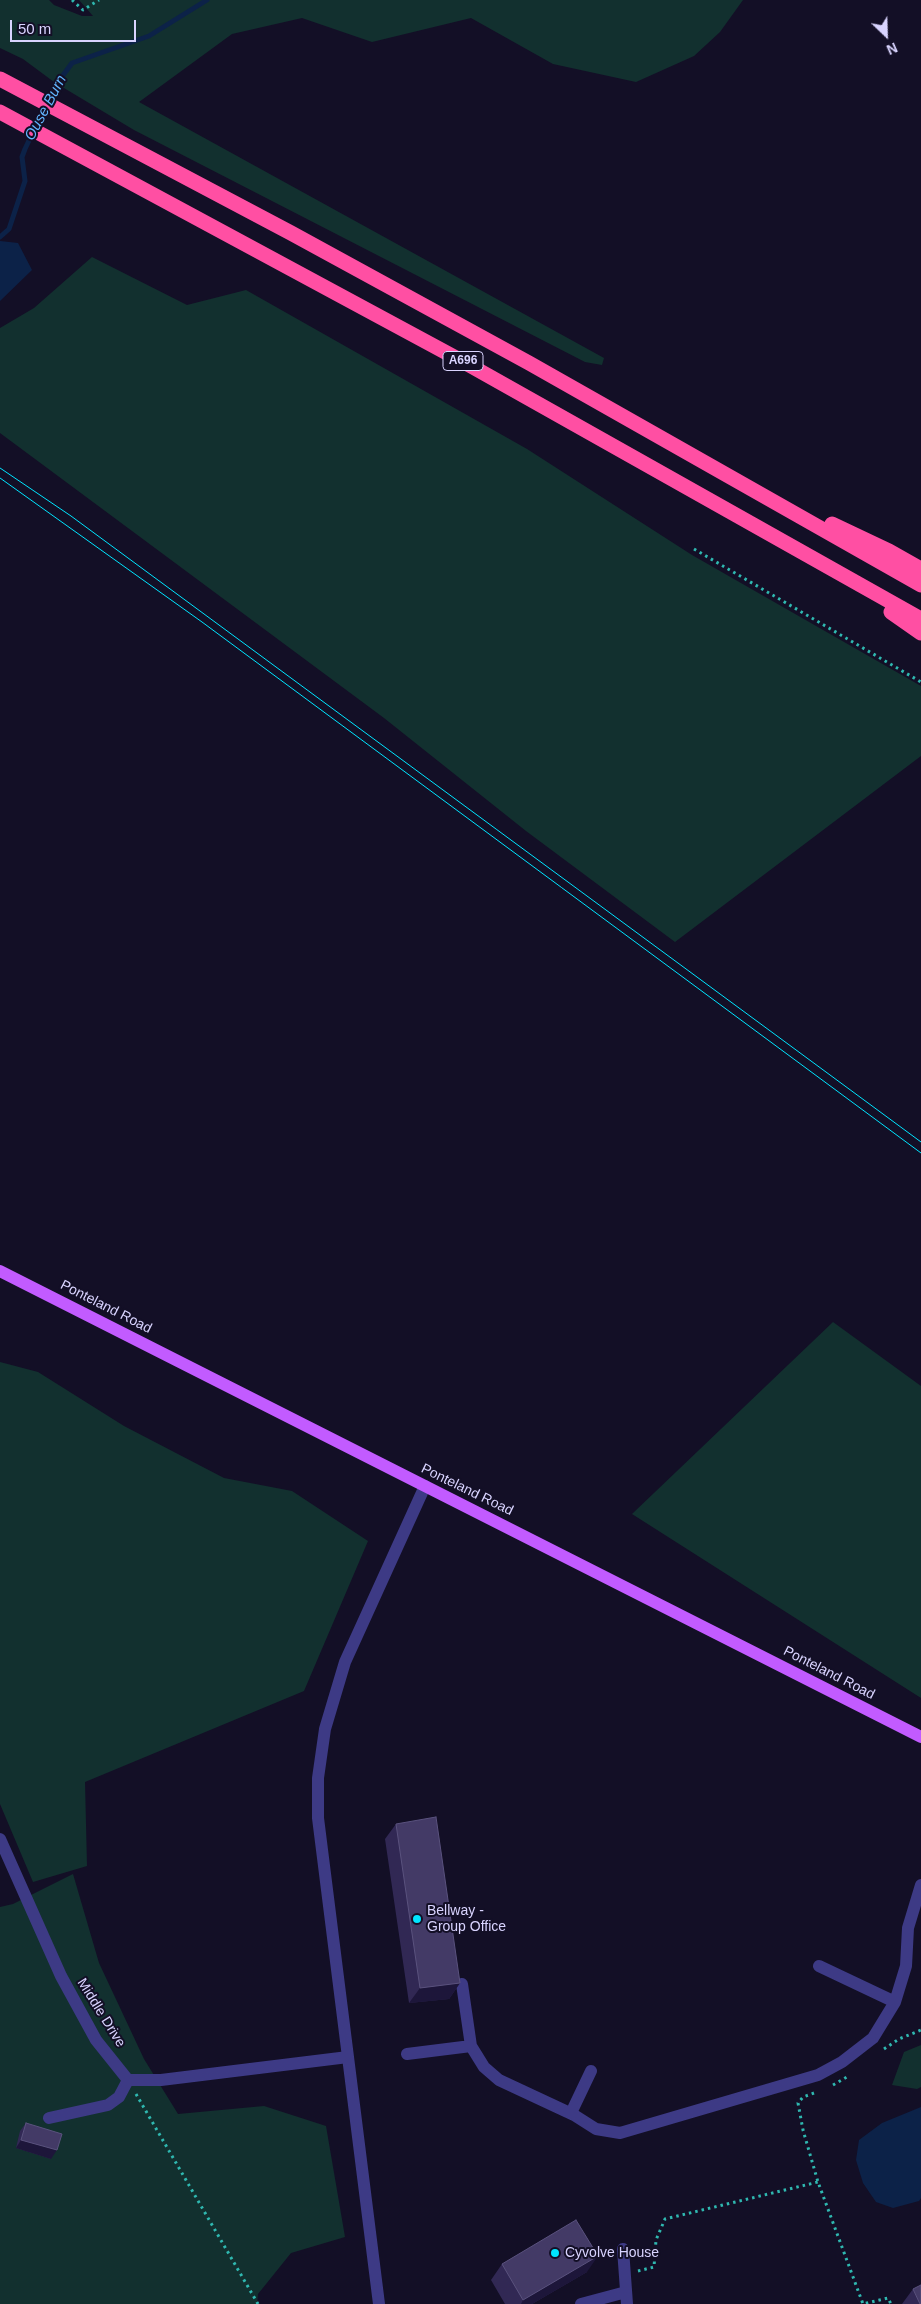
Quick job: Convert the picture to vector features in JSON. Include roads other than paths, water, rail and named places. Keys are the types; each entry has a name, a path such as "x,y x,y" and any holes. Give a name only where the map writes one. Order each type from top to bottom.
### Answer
{"highway":[{"name":"A696","path":"0,79 308,242 921,585"},
{"name":"A696","path":"0,112 290,267 813,557 921,619"},
{"path":"738,481 889,550 921,569"},
{"path":"813,557 921,633"}],"main road":[{"name":"Ponteland Road","path":"0,1270 921,1737"}],"street":[{"path":"379,2304 318,1818 318,1778 325,1729 345,1662 425,1486"},
{"name":"Middle Drive","path":"0,1839 61,1976 96,2040 128,2080"},
{"path":"462,1984 471,2046 484,2067 499,2080 571,2113 596,2129 620,2133 818,2075 842,2062 872,2038 895,2002 906,1966 908,1928 921,1886"},
{"path":"819,1966 895,2002"},
{"path":"407,2054 471,2046"},
{"path":"49,2118 108,2105 119,2097 128,2080 161,2080 348,2058"},
{"path":"571,2113 591,2071"},
{"path":"581,2304 627,2298 623,2249"}],"water":[{"path":"0,241 18,243 32,270 0,301"},
{"path":"921,2107 921,2198 919,2201 893,2208 876,2202 863,2183 856,2160 859,2140 882,2123"}],"waterway":[{"name":"Ouse Burn","path":"0,237 9,229 25,181 22,157 25,149 53,89 72,63 149,36 207,0"}],"tram line":[{"path":"0,468 71,516 921,1142"},
{"path":"0,478 202,622 921,1153"}],"place":[{"name":"Bellway - Group Office","path":"417,1919"},
{"name":"Cyvolve House","path":"555,2253"}]}
